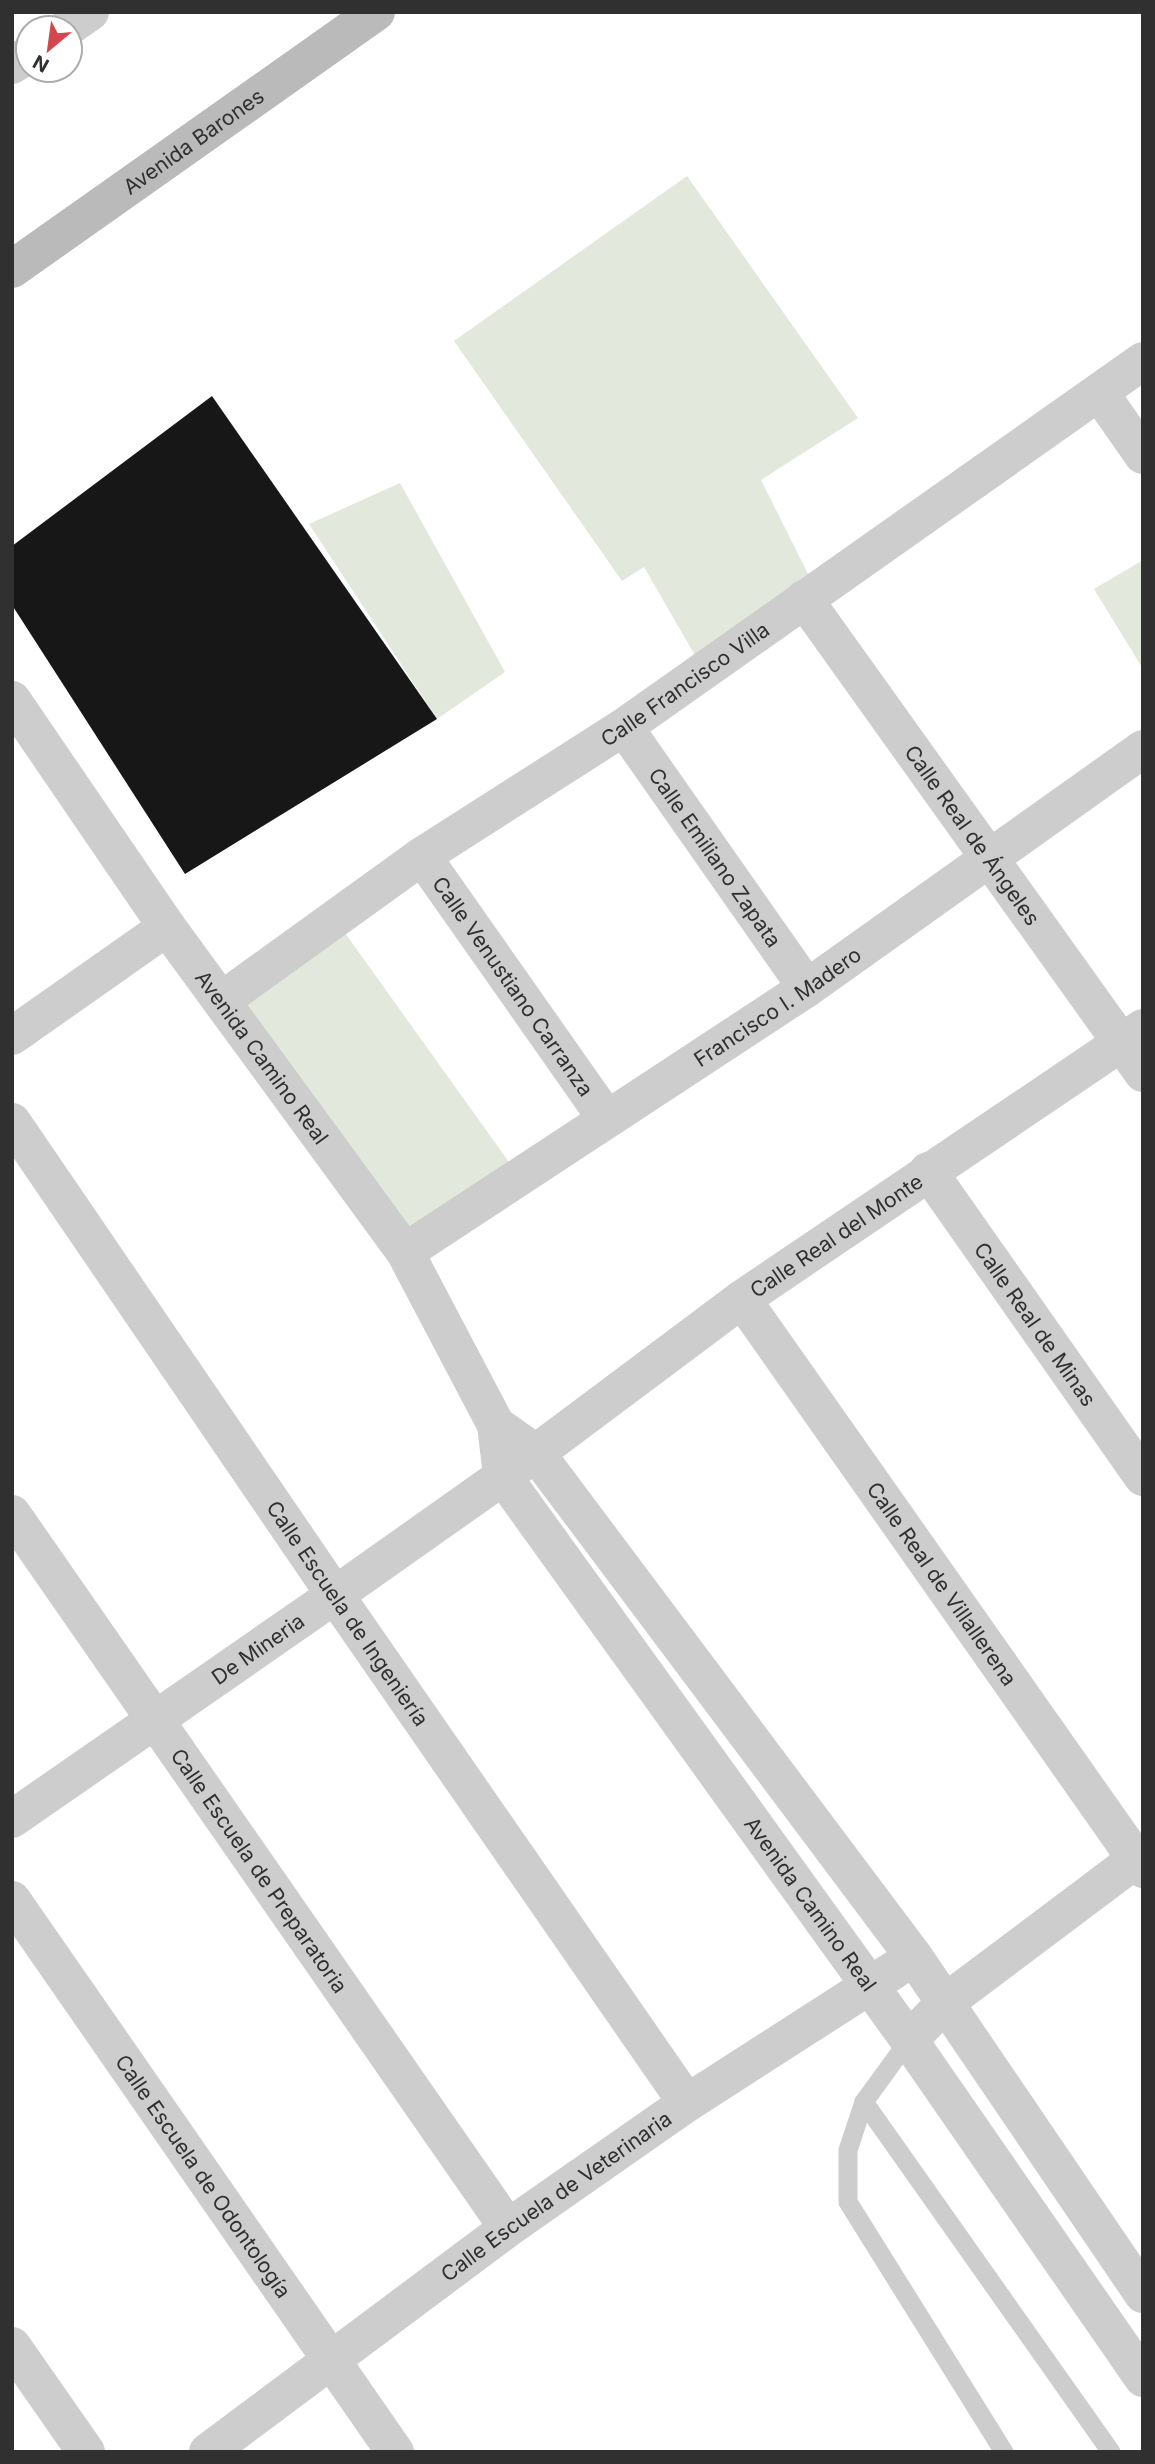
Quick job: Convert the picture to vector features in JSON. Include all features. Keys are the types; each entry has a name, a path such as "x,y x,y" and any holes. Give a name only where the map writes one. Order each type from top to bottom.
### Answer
{"main road":[{"name":"Avenida Barones","path":"12,269 376,12"}],"street":[{"name":"Calle Francisco Villa","path":"221,1001 422,856 624,727 1143,361"},
{"path":"1099,392 1143,455"},
{"name":"Calle Real de Ángeles","path":"804,599 990,856 1136,1048"},
{"name":"Avenida Camino Real","path":"12,700 167,927 405,1252 496,1425 502,1475 870,1985 1143,2378"},
{"name":"Calle Emiliano Zapata","path":"624,727 807,988"},
{"name":"Francisco I. Madero","path":"405,1252 807,988 1143,749"},
{"name":"Calle Venustiano Carranza","path":"422,856 606,1118"},
{"path":"12,1036 167,927"},
{"name":"Calle Real del Monte","path":"536,1452 742,1299 928,1171 1136,1048"},
{"name":"Calle Escuela de Ingeniería","path":"12,1122 687,2103"},
{"name":"Calle Real de Minas","path":"928,1171 1143,1477"},
{"name":"Calle Real de Villallerena","path":"742,1299 1140,1861"},
{"name":"Avenida Camino Real","path":"496,1425 536,1452 914,1957 1143,2294"},
{"name":"De Mineria","path":"12,1819 536,1452"},
{"name":"Calle Escuela de Preparatoria","path":"12,1514 508,2228"},
{"path":"909,2040 946,2002 1140,1861"},
{"name":"Calle Escuela de Odontología","path":"12,1900 395,2452"},
{"name":"Calle Escuela de Veterinaria","path":"208,2452 508,2228 687,2103 914,1957"},
{"path":"12,2346 86,2452"}],"lane":[{"path":"909,2040 864,2102 848,2150 848,2202 1004,2452"},
{"path":"864,2102 1111,2452"}],"shaded area":[{"path":"687,176 858,418 761,480 810,578 704,671 644,567 622,581 454,341"},
{"path":"400,483 505,672 437,719 309,524"},
{"path":"1143,560 1143,669 1094,589"},
{"path":"335,919 519,1176 405,1252 221,1001"}],"building":[{"path":"212,396 437,719 185,874 12,605 12,546"}]}
